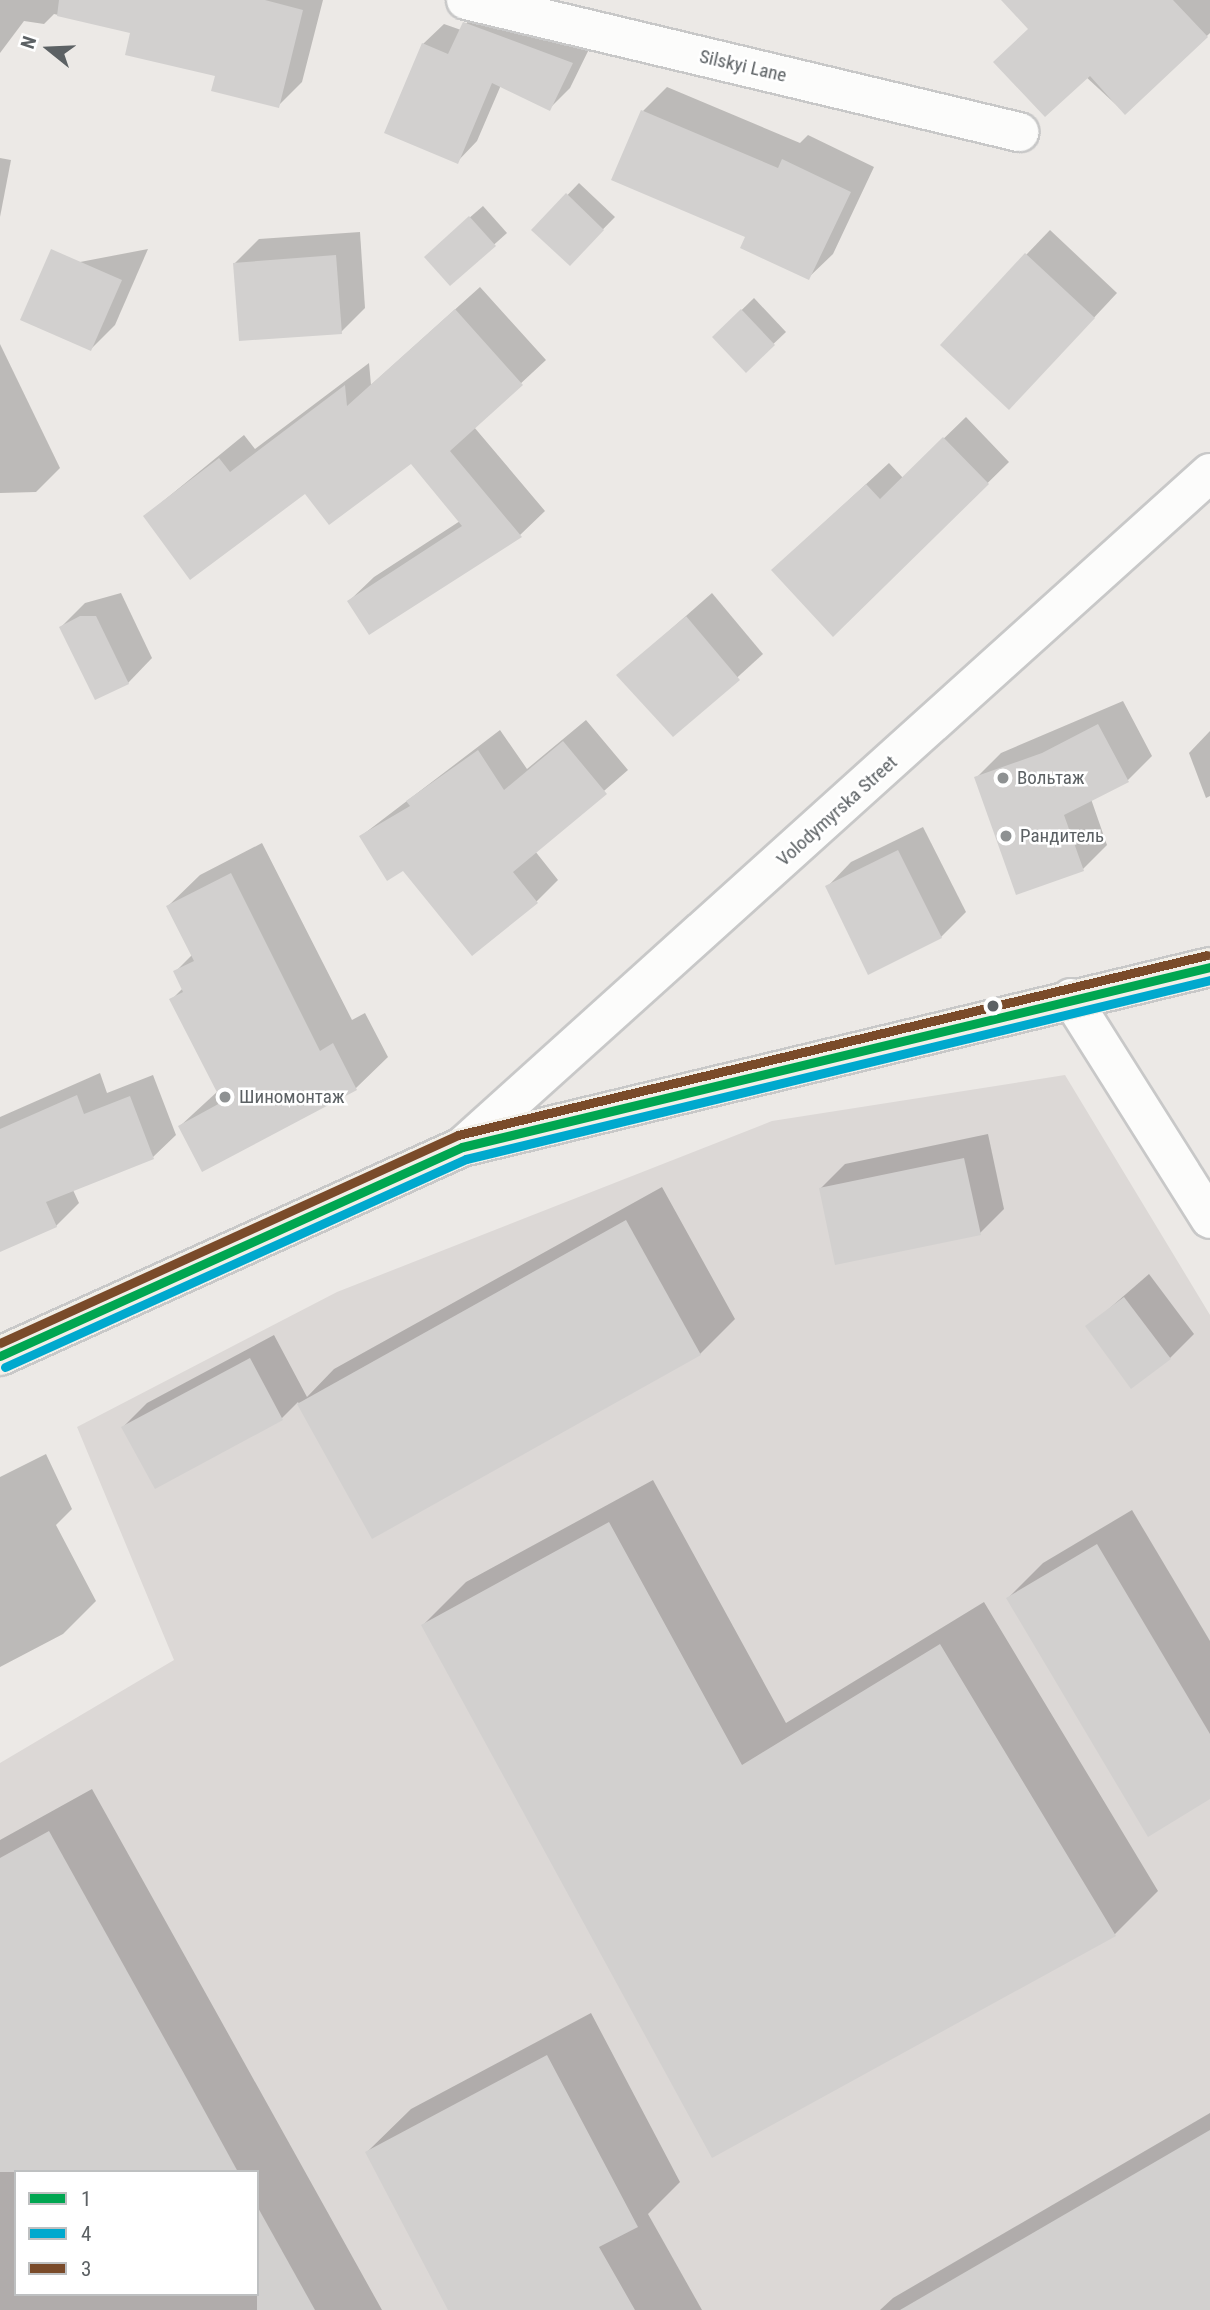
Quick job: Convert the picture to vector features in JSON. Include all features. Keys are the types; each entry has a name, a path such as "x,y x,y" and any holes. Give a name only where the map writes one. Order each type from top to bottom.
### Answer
{"main road":[{"name":"Volodymyrska Street","path":"0,1356 462,1147 1071,998 1210,967"}],"street":[{"name":"Silskyi Lane","path":"466,0 1020,132"},
{"name":"Volodymyrska Street","path":"462,1147 1210,473"},
{"path":"1071,998 1210,1219"}],"shaded area":[{"path":"1065,1075 1210,1315 1210,2310 0,2310 0,1763 174,1660 77,1427 337,1292 772,1121"}],"building":[{"path":"59,0 265,0 303,10 279,108 211,91 215,76 125,55 130,33 57,16"},
{"path":"1001,0 1173,0 1208,37 1125,115 1090,76 1045,117 993,62 1028,29"},
{"path":"463,22 573,63 550,111 492,83 458,164 384,133 422,43 448,54"},
{"path":"641,110 778,168 782,159 851,192 809,280 740,248 745,237 611,180"},
{"path":"566,193 604,230 570,266 531,230"},
{"path":"469,216 496,246 450,286 424,257"},
{"path":"51,249 122,280 91,351 20,320"},
{"path":"1025,253 1095,318 1009,410 940,345"},
{"path":"336,255 342,334 239,341 233,263"},
{"path":"455,309 523,385 450,451 522,537 369,635 347,601 462,526 411,464 329,525 305,494 190,580 143,516 219,458 230,472 345,385 347,406"},
{"path":"741,309 775,345 746,373 712,337"},
{"path":"943,437 989,484 833,637 771,570 866,484 880,499"},
{"path":"80,616 96,616 129,684 95,700 59,627"},
{"path":"686,616 740,680 673,737 616,675"},
{"path":"1098,724 1129,782 1064,815 1084,871 1016,895 974,777 1042,753"},
{"path":"563,741 607,794 513,872 538,903 472,956 403,871 387,881 359,836 410,806 406,801 478,750 504,790"},
{"path":"898,850 942,938 868,975 825,886"},
{"path":"231,873 320,1051 333,1043 357,1090 202,1172 178,1126 222,1102 169,999 183,992 173,971 194,961 166,906"},
{"path":"77,1095 84,1114 130,1096 154,1159 46,1202 57,1227 0,1252 0,1129"},
{"path":"964,1158 981,1235 835,1265 819,1188"},
{"path":"626,1220 701,1355 372,1539 297,1404"},
{"path":"1124,1297 1171,1359 1131,1389 1085,1326"},
{"path":"250,1358 283,1420 155,1489 121,1427"},
{"path":"609,1522 742,1765 940,1644 1116,1936 712,2158 421,1625"},
{"path":"1097,1544 1210,1734 1210,1799 1148,1837 1006,1598"},
{"path":"49,1831 237,2170 0,2172 0,1858"},
{"path":"547,2055 638,2227 599,2247 635,2310 448,2310 365,2152"},
{"path":"1210,2130 1210,2310 900,2310"},
{"path":"259,2210 315,2310 257,2310 259,2296"}],"transit line":[{"name":"3","path":"0,1343 458,1135 1207,955"},
{"name":"1","path":"0,1356 462,1147 1210,967"},
{"name":"4","path":"5,1367 466,1159 1210,980"}],"place":[{"name":"Вольтаж","path":"1003,778"},
{"name":"Рандитель","path":"1006,836"},
{"name":"Шиномонтаж","path":"225,1097"}]}
